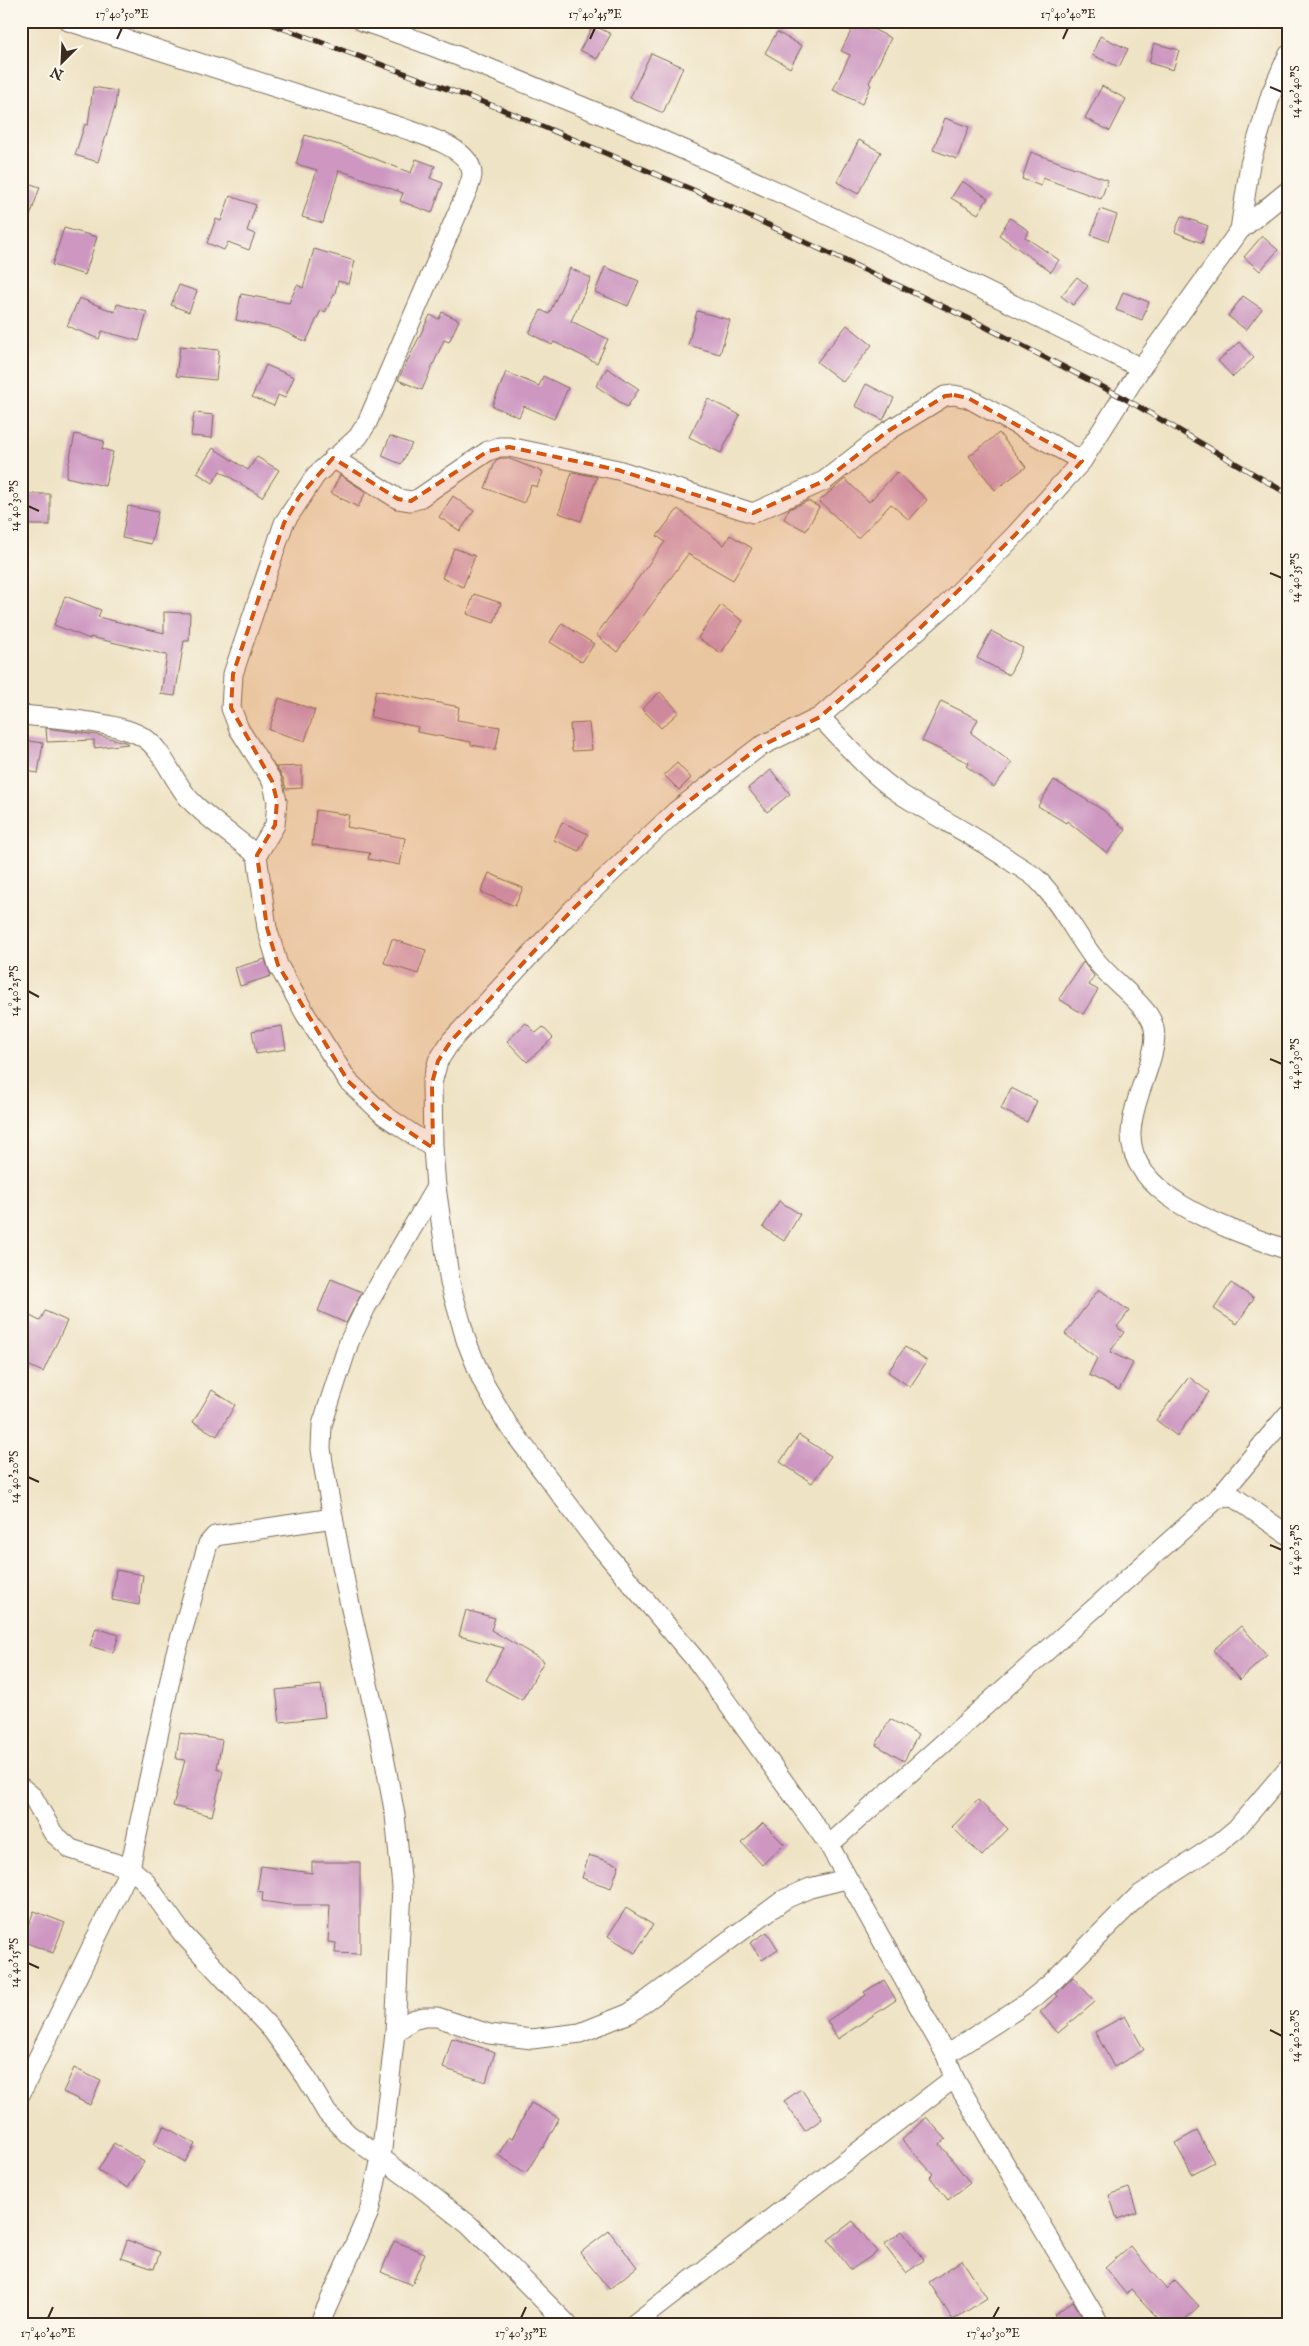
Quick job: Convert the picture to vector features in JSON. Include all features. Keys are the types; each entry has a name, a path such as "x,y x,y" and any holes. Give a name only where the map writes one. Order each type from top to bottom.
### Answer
{"street":[{"path":"68,21 400,127 449,146 462,155 472,174 464,198 367,423 358,437 333,458 305,490 284,523 234,674 231,708 239,729 272,781 277,802 275,824 257,855 268,928 278,965 306,1015 348,1081 384,1115 433,1148"},
{"path":"362,21 421,40 661,138 906,252 1142,368"},
{"path":"1240,230 1250,164 1272,94 1288,55"},
{"path":"1100,2325 954,2078 946,2055 829,1846 700,1665 598,1544 508,1425 482,1380 466,1340 450,1283 436,1187 432,1083 438,1061 451,1041 573,909 676,811 759,747 820,718 945,606 1015,535 1082,461 1142,368 1240,230 1288,191"},
{"path":"333,458 398,499 411,501 418,499 488,451 499,447 509,447 618,470 753,513 824,481 888,431 945,396 954,395 968,398 1082,461"},
{"path":"21,715 74,720 126,730 142,736 157,748 172,778 192,802 257,855"},
{"path":"820,718 888,785 989,845 1037,879 1056,901 1097,962 1149,1016 1154,1030 1154,1048 1134,1115 1131,1134 1133,1148 1139,1164 1154,1183 1182,1206 1223,1227 1288,1250"},
{"path":"318,2325 369,2212 381,2158 395,2033 402,1887 395,1815 333,1518 321,1449 322,1425 328,1401 349,1342 366,1307 436,1187"},
{"path":"829,1846 1218,1498 1288,1414"},
{"path":"1218,1498 1234,1496 1288,1535"},
{"path":"21,2093 130,1868 175,1656 208,1544 215,1536 333,1518"},
{"path":"946,2055 1028,2002 1050,1985 1138,1896 1237,1828 1288,1768"},
{"path":"21,1787 33,1797 53,1833 71,1849 130,1868 144,1880 182,1934 219,1976 272,2030 306,2077 327,2113 348,2134 469,2225 568,2325"},
{"path":"395,2033 412,2020 424,2017 437,2017 490,2034 532,2039 580,2033 630,2013 785,1899 810,1888 846,1879"},
{"path":"633,2325 954,2078"}],"highlighted area":[{"path":"954,395 968,398 1082,461 1015,535 913,635 820,717 759,747 676,811 573,909 451,1041 438,1061 432,1083 433,1148 384,1115 348,1081 278,965 267,928 257,855 275,825 277,801 272,781 231,708 233,674 284,523 299,497 333,458 398,499 411,501 488,451 509,447 618,470 753,513 824,481 888,431 945,396"}],"building":[{"path":"856,21 891,38 869,83 871,85 862,104 833,90 850,55 841,51"},
{"path":"593,25 611,34 597,59 580,50"},
{"path":"777,32 802,46 790,68 765,53"},
{"path":"1100,36 1128,49 1119,67 1092,55"},
{"path":"1154,43 1179,50 1173,70 1149,63"},
{"path":"651,53 683,67 663,113 630,98"},
{"path":"1102,86 1126,99 1110,131 1085,118"},
{"path":"93,87 117,91 115,107 98,162 75,155 85,124 88,125"},
{"path":"945,118 969,127 957,159 933,150"},
{"path":"305,135 343,146 411,173 416,159 435,166 430,178 443,183 432,213 400,201 403,193 339,170 323,223 302,217 317,170 296,164"},
{"path":"859,140 881,152 858,194 837,182"},
{"path":"1031,152 1108,180 1101,199 1043,178 1041,186 1022,179"},
{"path":"21,181 40,187 24,234 21,234"},
{"path":"962,181 988,198 978,214 951,198"},
{"path":"230,196 256,205 247,231 255,234 249,250 228,242 224,250 207,243 216,219 221,221"},
{"path":"1100,209 1117,215 1108,241 1091,235"},
{"path":"1181,216 1208,226 1202,243 1175,232"},
{"path":"1010,218 1029,231 1025,237 1059,260 1051,272 999,235"},
{"path":"64,228 97,237 85,275 52,265"},
{"path":"1262,236 1278,250 1260,271 1244,257"},
{"path":"314,249 355,261 349,284 338,281 335,293 325,312 321,310 306,342 279,329 236,320 241,294 289,303 297,285 303,288"},
{"path":"605,267 639,281 628,306 595,292"},
{"path":"570,268 591,278 571,321 608,339 597,363 554,342 552,345 529,333 541,310 549,314"},
{"path":"1077,277 1088,286 1073,305 1061,296"},
{"path":"179,285 197,291 189,312 171,305"},
{"path":"1123,292 1149,302 1142,320 1116,310"},
{"path":"1243,296 1262,309 1246,330 1228,316"},
{"path":"79,298 115,312 117,304 147,312 139,341 102,331 99,339 67,326"},
{"path":"697,311 730,320 720,354 688,345"},
{"path":"442,312 459,320 449,342 444,340 422,390 398,380 430,315 439,319"},
{"path":"847,325 872,345 843,382 817,362"},
{"path":"1239,342 1254,358 1233,377 1218,361"},
{"path":"180,346 219,350 216,380 176,376"},
{"path":"266,365 294,377 285,398 278,395 274,406 252,397"},
{"path":"607,368 639,389 627,407 596,386"},
{"path":"506,372 539,386 543,376 568,388 554,419 524,406 519,417 492,406"},
{"path":"866,384 894,398 883,420 855,406"},
{"path":"708,399 740,415 721,453 689,437"},
{"path":"194,413 214,415 212,438 191,436"},
{"path":"999,433 1026,467 995,490 969,456"},
{"path":"75,434 104,441 102,449 113,452 105,486 66,477"},
{"path":"390,436 412,444 401,464 382,456"},
{"path":"213,448 248,470 257,457 279,470 262,497 220,471 213,483 197,473"},
{"path":"507,458 543,472 537,487 531,485 524,503 485,488 496,460"},
{"path":"572,472 597,477 581,521 559,513"},
{"path":"897,472 927,500 909,520 891,504 858,538 819,501 845,479 869,502"},
{"path":"340,475 366,492 358,507 331,493"},
{"path":"28,494 50,494 50,525 28,525"},
{"path":"453,496 474,511 460,531 439,517"},
{"path":"808,501 819,507 806,531 784,519 789,509"},
{"path":"128,506 158,512 151,544 122,538"},
{"path":"678,509 724,545 730,535 752,548 733,580 688,554 617,652 596,635 665,542 657,536"},
{"path":"454,548 475,556 463,587 442,578"},
{"path":"474,594 501,603 494,623 467,614"},
{"path":"65,596 101,610 98,617 164,633 164,612 190,613 189,641 184,641 175,696 161,694 167,655 90,637 90,639 54,625"},
{"path":"721,605 743,621 721,653 698,638"},
{"path":"562,623 594,644 582,662 550,642"},
{"path":"991,631 1023,648 1009,675 977,658"},
{"path":"376,690 459,707 457,720 500,727 496,749 471,745 471,742 417,732 418,727 370,717"},
{"path":"660,692 679,712 661,728 642,709"},
{"path":"279,698 315,710 305,741 269,730"},
{"path":"941,701 978,719 971,733 1012,763 994,787 966,766 969,763 922,741"},
{"path":"589,723 592,750 572,751 570,724"},
{"path":"46,728 97,735 128,744 94,748 94,740 47,742"},
{"path":"21,740 43,743 38,773 21,770"},
{"path":"677,763 691,778 679,790 664,775"},
{"path":"302,766 302,788 286,789 283,778 276,767"},
{"path":"771,770 790,794 767,812 748,788"},
{"path":"1054,780 1103,810 1126,830 1107,853 1067,821 1066,823 1038,806"},
{"path":"316,810 349,815 347,827 405,838 400,865 368,859 370,853 312,845"},
{"path":"562,822 588,834 579,851 554,840"},
{"path":"489,873 523,888 515,906 481,892"},
{"path":"392,939 426,950 418,974 384,963"},
{"path":"265,959 271,976 240,986 235,968"},
{"path":"1083,962 1094,976 1089,985 1098,990 1083,1014 1059,999"},
{"path":"526,1023 536,1033 543,1027 553,1038 527,1062 507,1041"},
{"path":"282,1026 286,1049 256,1054 252,1031"},
{"path":"1011,1088 1037,1101 1027,1122 1001,1109"},
{"path":"779,1201 800,1214 784,1241 763,1227"},
{"path":"331,1279 362,1292 346,1323 318,1311"},
{"path":"1231,1283 1254,1298 1237,1324 1214,1309"},
{"path":"1099,1289 1129,1311 1117,1327 1124,1332 1110,1352 1133,1363 1119,1390 1089,1375 1097,1358 1065,1334"},
{"path":"45,1311 67,1321 43,1372 21,1362 21,1334 30,1316 40,1321"},
{"path":"905,1347 927,1361 910,1387 888,1372"},
{"path":"1189,1377 1209,1392 1177,1436 1156,1420"},
{"path":"212,1390 235,1405 217,1436 193,1422"},
{"path":"799,1435 831,1456 812,1483 780,1462"},
{"path":"116,1570 143,1575 139,1605 112,1600"},
{"path":"466,1610 495,1618 491,1630 544,1661 522,1700 486,1680 504,1648 459,1636"},
{"path":"1241,1626 1267,1655 1240,1680 1213,1650"},
{"path":"96,1628 119,1635 113,1653 90,1646"},
{"path":"321,1685 325,1717 280,1722 276,1690"},
{"path":"890,1719 918,1735 904,1761 876,1745"},
{"path":"180,1733 222,1740 217,1769 223,1771 212,1816 173,1806 185,1760 176,1759"},
{"path":"978,1800 1008,1829 982,1856 952,1827"},
{"path":"763,1823 784,1844 762,1865 742,1843"},
{"path":"589,1855 619,1865 611,1888 582,1878"},
{"path":"312,1862 360,1862 360,1954 335,1953 336,1943 328,1942 330,1905 289,1905 262,1901 263,1892 257,1891 261,1866 312,1873"},
{"path":"626,1908 653,1925 635,1953 608,1936"},
{"path":"34,1911 65,1923 53,1953 22,1941"},
{"path":"767,1932 778,1949 762,1960 750,1943"},
{"path":"1073,1977 1095,2002 1058,2033 1040,2012 1058,1996 1056,1994"},
{"path":"884,1980 896,2000 838,2039 827,2021 866,1995 864,1992"},
{"path":"1125,2016 1144,2050 1114,2067 1095,2032"},
{"path":"452,2038 495,2052 486,2082 443,2068"},
{"path":"74,2068 101,2081 90,2105 63,2092"},
{"path":"801,2089 822,2119 805,2131 784,2101"},
{"path":"531,2103 559,2118 543,2148 526,2173 498,2155 509,2137 512,2139"},
{"path":"926,2117 946,2139 940,2144 970,2183 948,2200 930,2177 933,2174 902,2140"},
{"path":"164,2126 195,2144 185,2162 154,2144"},
{"path":"1197,2131 1214,2162 1192,2174 1175,2143"},
{"path":"114,2143 144,2162 128,2188 98,2170"},
{"path":"1129,2188 1137,2212 1117,2219 1109,2195"},
{"path":"853,2221 877,2252 851,2270 828,2240"},
{"path":"609,2231 637,2267 609,2289 580,2253"},
{"path":"902,2231 924,2260 906,2273 884,2245"},
{"path":"127,2240 160,2252 154,2269 121,2258"},
{"path":"394,2241 425,2253 412,2285 381,2272"},
{"path":"1130,2246 1166,2289 1175,2280 1199,2306 1179,2325 1164,2325 1131,2289 1126,2294 1105,2268"},
{"path":"962,2260 987,2298 953,2320 929,2282"},
{"path":"1073,2301 1087,2325 1061,2325 1054,2315"}],"railway":[{"path":"263,21 499,108 700,193 974,321 1122,397 1288,494"}]}
